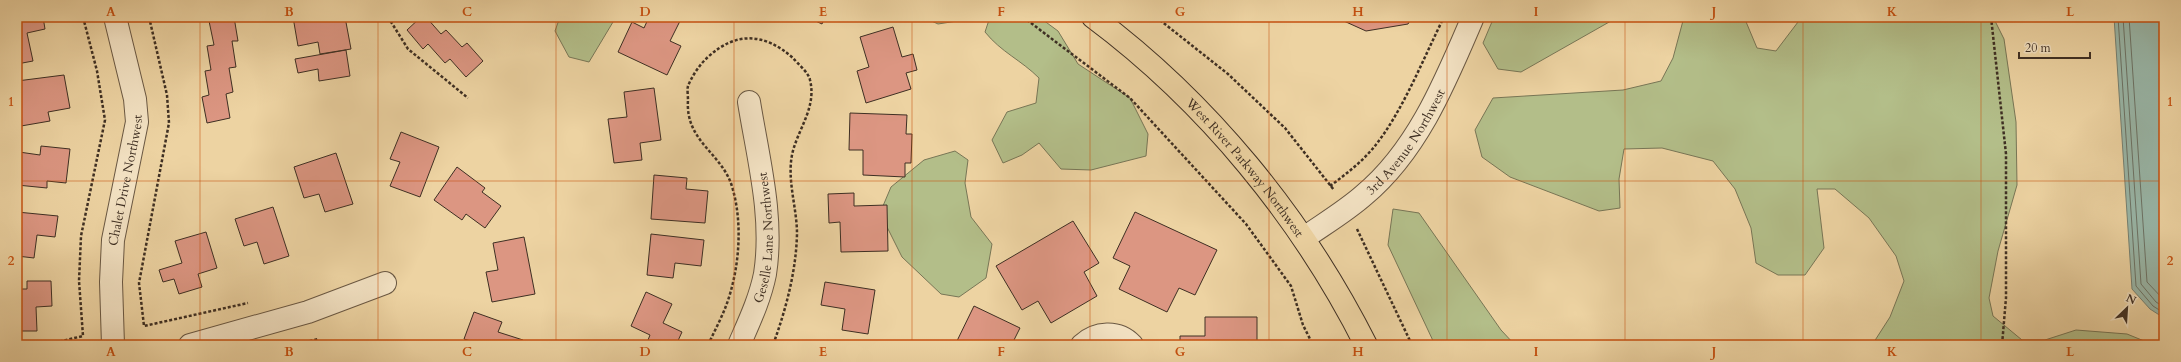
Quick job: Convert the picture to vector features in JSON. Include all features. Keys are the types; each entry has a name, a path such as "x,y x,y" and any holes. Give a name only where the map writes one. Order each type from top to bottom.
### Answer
{"main road":[{"name":"West River Parkway Northwest","path":"1093,17 1148,61 1195,104 1249,168 1304,238 1366,345"}],"street":[{"name":"Chalet Drive Northwest","path":"113,345 110,282 113,240 136,122 135,99 115,17"},
{"name":"3rd Avenue Northwest","path":"1304,238 1364,196 1399,160 1427,116 1473,17"},
{"name":"Geselle Lane Northwest","path":"739,345 758,302 768,244 766,210 749,102"},
{"path":"190,345 308,312 386,282"},
{"path":"1082,345 1090,338 1102,334 1117,336 1132,345"}],"path":[{"path":"45,345 83,336 79,281 81,236 105,120 97,71 83,17"},
{"path":"149,17 167,95 169,123 139,283 144,326 255,301"},
{"path":"388,17 408,49 468,98"},
{"path":"1023,17 1130,98 1246,224 1291,286 1303,325 1313,345"},
{"path":"1156,17 1228,74 1285,128 1346,208 1412,345"},
{"path":"1330,186 1358,164 1374,147 1394,117 1444,17"},
{"path":"1991,17 2006,154 2006,298 2002,345"},
{"path":"295,345 318,338"}],"green space":[{"path":"560,17 616,17 589,62 569,57 555,31"},
{"path":"923,17 958,17 957,21 938,24"},
{"path":"990,17 1039,17 1058,31 1078,64 1130,98 1148,134 1146,156 1091,170 1061,169 1039,143 1022,155 1003,163 992,140 1007,112 1036,103 1039,78 1004,51 985,32"},
{"path":"1494,17 1618,17 1521,72 1498,69 1483,43"},
{"path":"1684,17 1744,17 1757,48 1776,51 1798,22 1800,17 1993,17 2004,39 2016,122 2017,185 1998,251 1989,298 1993,316 2022,340 2045,340 2076,330 2127,334 2154,345 1872,345 1890,317 1904,281 1896,256 1869,218 1835,189 1817,189 1824,248 1805,275 1778,275 1756,263 1751,228 1735,189 1713,161 1662,148 1624,149 1619,179 1620,208 1599,211 1510,177 1482,157 1475,130 1493,98 1623,90 1661,81 1673,58"},
{"path":"955,151 968,160 965,183 971,217 992,244 986,278 959,297 941,294 902,257 880,213 891,187 924,160"},
{"path":"1393,209 1419,213 1501,330 1515,345 1435,345 1388,245"}],"water":[{"path":"2114,17 2164,17 2164,318 2150,309 2132,289"}],"building":[{"path":"43,17 45,29 27,33 33,61 17,64 17,18"},
{"path":"234,17 238,41 232,41 236,67 229,68 233,92 226,94 230,118 207,123 202,97 209,95 205,71 211,70 207,46 214,45 209,21"},
{"path":"293,17 345,17 351,49 320,54 318,42 298,46"},
{"path":"421,17 426,17 441,34 446,30 462,47 467,43 483,61 466,77 450,59 445,63 428,44 423,49 407,30"},
{"path":"649,17 682,17 670,41 681,46 667,75 618,52 632,22 644,28"},
{"path":"807,17 825,17 822,24"},
{"path":"1335,17 1412,17 1408,24 1366,31"},
{"path":"893,27 902,57 913,54 917,70 906,73 911,89 866,103 857,71 869,67 860,37"},
{"path":"346,50 350,76 319,81 318,69 298,73 295,59"},
{"path":"64,75 70,108 48,112 50,121 21,126 17,105 17,81"},
{"path":"654,88 661,140 640,143 642,160 614,163 608,119 627,117 624,92"},
{"path":"850,113 907,115 906,134 912,134 911,163 905,163 905,177 863,175 863,150 849,150"},
{"path":"401,132 439,147 420,197 390,186 400,162 390,159"},
{"path":"41,146 70,149 66,183 47,181 47,188 17,185 19,152 40,155"},
{"path":"336,153 353,204 325,212 319,194 304,198 294,167"},
{"path":"457,167 485,188 482,192 501,206 485,228 466,214 462,220 434,200"},
{"path":"654,175 687,178 686,189 708,191 705,223 651,219"},
{"path":"854,193 854,206 887,205 888,251 841,252 840,222 829,223 828,194"},
{"path":"273,207 289,256 264,264 257,242 244,246 235,219"},
{"path":"17,212 58,216 55,237 37,235 34,258 17,256"},
{"path":"1135,212 1217,250 1195,295 1179,288 1167,312 1119,289 1130,266 1113,258"},
{"path":"1073,221 1099,263 1084,272 1097,296 1051,323 1038,301 1022,310 996,266"},
{"path":"206,232 217,268 198,274 202,287 179,294 174,279 163,282 159,270 182,263 175,241"},
{"path":"651,234 704,240 701,266 675,263 673,278 647,275"},
{"path":"524,237 535,294 492,302 486,272 498,270 493,243"},
{"path":"27,281 51,281 52,306 36,307 37,331 17,331 17,289 27,289"},
{"path":"825,282 875,290 868,334 842,330 845,309 821,305"},
{"path":"646,292 672,304 663,323 682,332 676,345 646,345 650,335 631,326"},
{"path":"974,306 1020,328 1012,344 1014,345 955,345"},
{"path":"474,312 502,322 498,332 523,340 521,345 473,345 474,342 464,339"},
{"path":"1205,317 1257,317 1257,345 1180,345 1180,336 1205,336"},
{"path":"810,341 820,345 808,345"}]}
